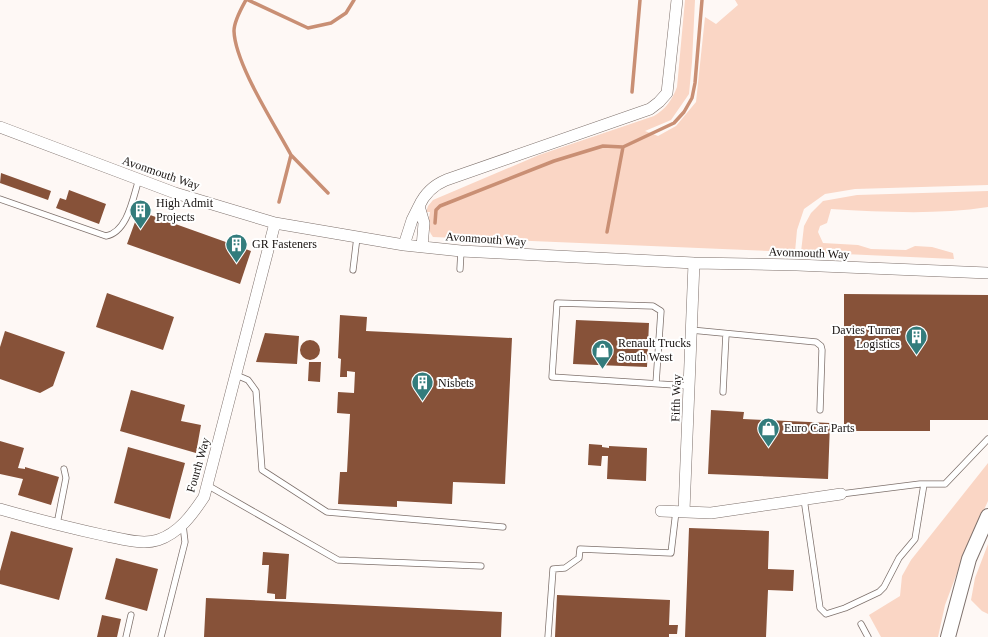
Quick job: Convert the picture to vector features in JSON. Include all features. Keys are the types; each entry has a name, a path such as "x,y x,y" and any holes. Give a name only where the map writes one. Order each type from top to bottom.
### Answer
{"street":[{"path":"404,245 410,226 419,206 427,192 436,184 650,109 659,102 667,93 677,0"},
{"name":"Avonmouth Way","path":"0,127 175,193 275,222 404,245 461,251 694,263 797,265 988,273"},
{"path":"419,206 424,223 422,247"},
{"name":"Fourth Way","path":"0,509 57,525 131,540 145,541 157,540 172,533 194,514 204,498 275,222"},
{"name":"Fifth Way","path":"680,511 690,386 694,263"},
{"path":"661,511 711,513 841,494"},
{"path":"948,637 953,613 969,559 988,516"}],"lane":[{"path":"0,199 106,236 113,235 122,226 138,179"},
{"path":"353,270 357,237"},
{"path":"460,269 461,251"},
{"path":"656,383 661,311 653,306 557,303 552,377 690,386"},
{"path":"691,330 819,343 822,350 820,410"},
{"path":"723,392 726,334"},
{"path":"236,375 248,380 256,391 262,470 327,512 504,527"},
{"path":"841,494 924,484 945,484 988,439"},
{"path":"57,525 66,478 64,469"},
{"path":"804,499 820,608 826,614 845,608 879,592 884,587 899,558 915,539 924,484"},
{"path":"207,485 338,560 481,566"},
{"path":"548,637 553,569 565,568 579,558 580,549 671,553 680,511"},
{"path":"161,637 185,542 183,525"},
{"path":"126,637 131,614"},
{"path":"860,624 868,637"}],"shaded area":[{"path":"685,0 695,0 689,94 671,120 645,131 658,136 676,126 696,102 705,17 716,24 738,5 735,0 988,0 988,185 855,189 825,194 804,209 797,230 795,252 433,237 428,225 430,212 426,212 428,206 433,200 539,155 654,116 662,110 671,100 677,87"},
{"path":"988,191 988,207 969,210 910,212 831,209 827,223 820,226 818,232 823,243 858,245 871,249 906,250 915,246 932,247 953,253 954,259 801,252 804,226 811,213 823,201 857,195"},
{"path":"988,463 988,501 966,549 945,605 938,637 881,637 869,615 900,596 902,576 911,560"},
{"path":"988,544 988,614 982,611 971,600 975,578"}],"building":[{"path":"1,173 51,191 48,200 0,183"},
{"path":"69,190 106,204 99,224 56,208 60,198 66,200"},
{"path":"139,211 251,251 240,284 127,244"},
{"path":"107,293 174,317 163,350 96,327"},
{"name":"Davies Turner Logistics","path":"844,294 988,295 988,420 930,420 930,431 844,431"},
{"name":"Nisbets","path":"340,315 367,317 366,331 512,338 505,484 453,482 452,504 397,501 397,507 338,504 340,472 347,472 350,414 337,413 338,392 354,393 355,372 347,371 347,377 340,377 341,359 338,358"},
{"path":"576,320 649,323 647,367 573,364"},
{"path":"5,331 65,352 53,386 40,393 0,379 0,347"},
{"path":"265,333 299,336 297,364 256,362"},
{"path":"306,340 314,340 320,346 320,354 314,360 306,360 300,354 300,346"},
{"path":"309,362 321,362 320,382 308,381"},
{"path":"131,390 185,405 181,421 201,425 196,453 120,431"},
{"name":"Euro Car Parts","path":"711,410 744,412 743,419 830,423 828,479 708,474"},
{"path":"0,441 24,448 18,468 25,469 25,467 59,477 51,505 18,495 23,479 0,474"},
{"path":"589,444 602,445 602,447 609,448 609,446 647,448 646,481 607,479 608,456 602,456 601,466 588,465"},
{"path":"128,447 185,463 170,519 114,503"},
{"path":"689,528 769,531 768,569 794,570 793,591 768,590 766,637 685,637"},
{"path":"11,531 73,548 59,600 0,584 0,571"},
{"path":"263,552 289,554 286,599 275,599 275,594 267,593 269,565 262,565"},
{"path":"116,558 158,569 147,611 105,599"},
{"path":"557,595 670,600 669,625 678,625 677,634 669,634 669,637 555,637"},
{"path":"206,598 502,612 501,637 204,637"},
{"path":"102,615 121,619 117,637 97,637"}],"waterway":[{"path":"246,0 235,23 234,31 236,45 248,77 291,155 279,202"},
{"path":"248,0 308,28 331,23 346,13 354,0"},
{"path":"632,92 640,0"},
{"path":"435,223 436,210 440,206 554,161 603,146 623,147 674,123 684,112 692,98 695,83 702,0"},
{"path":"607,232 623,147"},
{"path":"291,155 328,193"}],"place":[{"name":"High Admit Projects","path":"140,230"},
{"name":"GR Fasteners","path":"236,264"},
{"name":"Davies Turner Logistics","path":"916,356"},
{"name":"Renault Trucks South West","path":"603,370"},
{"name":"Nisbets","path":"423,402"},
{"name":"Euro Car Parts","path":"769,448"}]}
